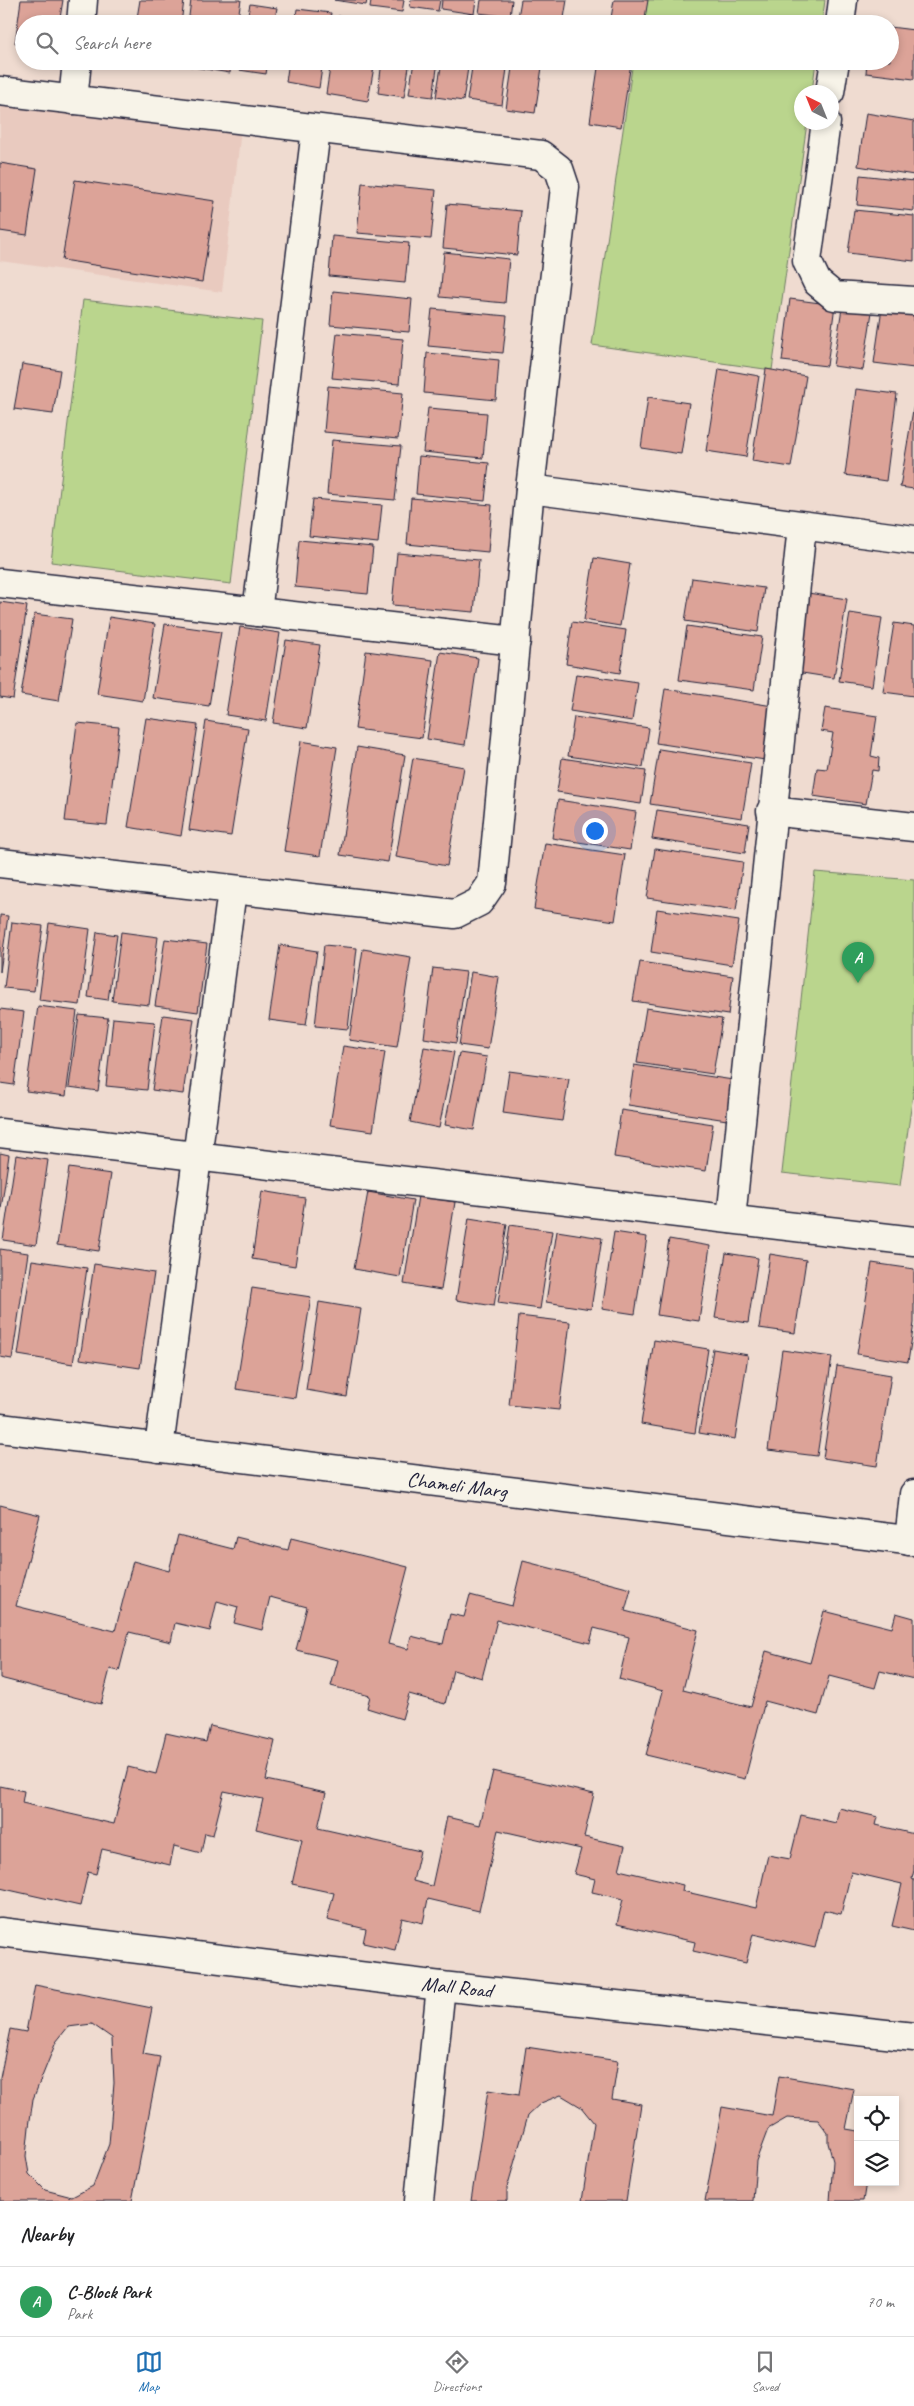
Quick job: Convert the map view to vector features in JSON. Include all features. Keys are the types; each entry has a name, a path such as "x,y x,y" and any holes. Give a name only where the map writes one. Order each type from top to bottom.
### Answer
{"street":[{"path":"82,15 83,0"},
{"path":"841,15 843,0"},
{"path":"73,100 76,70"},
{"path":"831,85 834,70"},
{"path":"0,91 316,130 541,155 560,169 565,187 530,490 492,883 479,902 454,914 0,863"},
{"path":"257,612 316,130"},
{"path":"825,130 807,261 817,282 834,296 914,302"},
{"path":"530,490 914,540"},
{"path":"731,1219 771,811 802,526"},
{"path":"0,583 516,641"},
{"path":"771,811 914,827"},
{"path":"159,1448 232,890"},
{"path":"0,1133 914,1241"},
{"name":"Chameli Marg","path":"0,1428 911,1541"},
{"path":"911,1541 914,1494"},
{"name":"Mall Road","path":"0,1932 440,1986 914,2037"},
{"path":"419,2201 440,1986"}],"shaded area":[{"path":"0,101 241,130 222,292 0,261"}],"green space":[{"path":"642,0 825,0 823,15 640,15"},
{"path":"632,70 815,70 813,85 794,85 794,130 806,130 772,370 592,345"},
{"path":"83,300 262,321 231,584 51,562"},
{"path":"815,872 914,880 914,1087 900,1186 782,1173"}],"building":[{"path":"21,0 63,0 60,15 19,15"},
{"path":"140,0 184,0 182,15 138,15"},
{"path":"191,0 241,0 238,15 189,15"},
{"path":"334,0 367,0 366,5"},
{"path":"371,0 404,0 402,12 370,8"},
{"path":"411,0 440,0 438,11 410,7"},
{"path":"442,0 476,0 474,14 441,9"},
{"path":"481,0 512,0 510,15 479,13"},
{"path":"521,0 567,0 564,15 518,15"},
{"path":"614,0 648,0 646,15 612,15"},
{"path":"250,4 277,8 276,15 248,15"},
{"path":"297,9 331,13 331,15 296,15"},
{"path":"899,28 914,30 914,79 866,73 866,70 899,70"},
{"path":"212,70 230,70 230,73"},
{"path":"239,70 267,70 266,74"},
{"path":"288,70 322,70 319,88 286,82"},
{"path":"330,70 373,70 368,101 326,94"},
{"path":"381,70 408,70 404,97 378,93"},
{"path":"413,70 437,70 433,97 409,94"},
{"path":"440,70 468,70 463,101 436,97"},
{"path":"472,70 507,70 502,105 467,100"},
{"path":"512,70 542,70 535,113 506,109"},
{"path":"598,70 630,70 621,127 590,122"},
{"path":"866,113 914,121 914,175 858,166"},
{"path":"0,163 37,169 27,235 0,231"},
{"path":"860,175 914,181 914,211 857,205"},
{"path":"75,180 215,201 202,282 62,260"},
{"path":"362,183 436,190 431,239 357,233"},
{"path":"447,204 521,211 517,255 443,248"},
{"path":"854,210 914,216 914,261 848,253"},
{"path":"332,236 409,243 405,283 329,276"},
{"path":"444,252 509,259 505,303 440,297"},
{"path":"333,291 412,299 409,332 330,325"},
{"path":"790,299 835,305 827,366 782,361"},
{"path":"842,308 872,312 863,370 833,366"},
{"path":"882,308 914,312 914,368 874,363"},
{"path":"432,309 507,316 503,353 428,346"},
{"path":"337,333 403,339 399,384 332,378"},
{"path":"427,353 499,360 496,400 424,393"},
{"path":"22,364 60,370 53,414 14,409"},
{"path":"719,369 759,376 746,457 706,451"},
{"path":"766,369 806,376 791,467 752,461"},
{"path":"328,386 403,393 398,439 324,432"},
{"path":"856,389 897,394 886,481 845,475"},
{"path":"648,397 689,403 681,454 641,448"},
{"path":"914,404 914,489 900,487"},
{"path":"428,408 487,413 483,458 423,452"},
{"path":"332,440 401,446 395,500 327,494"},
{"path":"419,456 489,463 485,501 416,494"},
{"path":"411,498 492,505 488,552 407,544"},
{"path":"313,499 382,505 378,543 309,536"},
{"path":"299,540 373,547 368,594 295,587"},
{"path":"397,553 479,560 474,612 392,605"},
{"path":"594,558 630,564 620,626 584,620"},
{"path":"692,578 764,588 758,632 685,621"},
{"path":"808,593 847,599 834,678 796,672"},
{"path":"0,602 27,606 13,699 0,697"},
{"path":"850,613 882,618 872,686 839,681"},
{"path":"34,614 72,619 59,701 21,695"},
{"path":"109,617 155,624 143,701 97,694"},
{"path":"572,622 626,630 620,673 566,664"},
{"path":"894,623 914,626 914,696 883,692"},
{"path":"165,624 221,632 209,706 153,698"},
{"path":"687,626 762,637 754,690 679,680"},
{"path":"240,627 280,633 266,721 226,715"},
{"path":"286,640 320,645 307,728 273,723"},
{"path":"366,651 433,660 422,738 355,729"},
{"path":"440,652 478,658 465,745 427,739"},
{"path":"576,674 638,683 632,721 570,711"},
{"path":"665,689 773,706 765,760 656,743"},
{"path":"825,708 877,716 871,756 879,758 878,771 872,770 866,804 813,796 817,768 827,769 833,733 821,731"},
{"path":"574,717 649,728 643,767 568,756"},
{"path":"146,718 198,725 181,836 128,827"},
{"path":"206,721 248,728 231,836 189,830"},
{"path":"77,723 119,727 107,825 65,821"},
{"path":"301,741 337,747 320,856 284,851"},
{"path":"357,747 405,755 388,862 340,855"},
{"path":"659,749 751,763 742,818 650,804"},
{"path":"413,758 464,767 447,866 396,857"},
{"path":"562,758 646,771 641,804 557,792"},
{"path":"558,800 636,812 630,850 552,838"},
{"path":"657,810 749,824 745,853 652,839"},
{"path":"545,843 625,855 615,921 534,909"},
{"path":"655,849 743,862 736,911 647,898"},
{"path":"657,909 739,921 732,965 651,952"},
{"path":"0,915 8,916 0,972"},
{"path":"12,922 43,926 34,991 4,988"},
{"path":"49,923 90,929 80,1005 39,1000"},
{"path":"97,932 117,935 108,1000 88,997"},
{"path":"121,932 158,937 149,1005 112,1001"},
{"path":"165,939 207,944 198,1012 155,1006"},
{"path":"280,945 317,951 306,1025 269,1020"},
{"path":"324,945 357,948 348,1029 315,1026"},
{"path":"363,949 411,957 397,1047 349,1040"},
{"path":"640,962 733,976 728,1015 633,1001"},
{"path":"433,968 466,972 456,1043 424,1038"},
{"path":"471,972 499,977 488,1049 459,1045"},
{"path":"38,1006 77,1011 66,1096 26,1091"},
{"path":"646,1008 722,1019 713,1074 637,1063"},
{"path":"0,1009 24,1012 14,1085 0,1083"},
{"path":"79,1015 108,1018 98,1091 69,1087"},
{"path":"163,1015 194,1019 183,1094 152,1090"},
{"path":"113,1018 155,1022 147,1090 106,1086"},
{"path":"343,1046 385,1052 373,1131 330,1125"},
{"path":"424,1047 454,1052 439,1128 410,1122"},
{"path":"459,1053 487,1057 474,1130 445,1125"},
{"path":"634,1065 733,1080 727,1120 628,1105"},
{"path":"509,1071 569,1079 562,1121 503,1113"},
{"path":"621,1110 713,1124 706,1171 614,1157"},
{"path":"0,1153 9,1155 0,1216"},
{"path":"16,1155 48,1160 36,1245 3,1240"},
{"path":"69,1168 111,1174 99,1251 57,1245"},
{"path":"262,1191 305,1198 295,1266 252,1259"},
{"path":"368,1192 413,1200 400,1277 354,1269"},
{"path":"418,1196 455,1202 441,1290 404,1284"},
{"path":"469,1218 507,1224 494,1306 456,1300"},
{"path":"510,1225 552,1231 540,1309 498,1303"},
{"path":"557,1231 602,1238 591,1309 546,1302"},
{"path":"614,1232 647,1237 635,1314 602,1309"},
{"path":"669,1239 710,1246 699,1321 657,1315"},
{"path":"0,1249 28,1253 12,1359 0,1357"},
{"path":"726,1253 758,1258 748,1323 715,1318"},
{"path":"770,1254 806,1260 795,1333 759,1328"},
{"path":"32,1260 87,1268 73,1364 18,1355"},
{"path":"872,1263 914,1269 914,1323 908,1362 857,1354"},
{"path":"94,1264 154,1273 140,1368 80,1359"},
{"path":"252,1288 311,1297 295,1398 236,1389"},
{"path":"319,1302 361,1309 347,1397 306,1390"},
{"path":"519,1316 570,1322 559,1410 509,1405"},
{"path":"654,1340 708,1349 695,1433 641,1424"},
{"path":"713,1349 748,1355 735,1439 699,1433"},
{"path":"782,1350 832,1357 817,1456 768,1450"},
{"path":"837,1366 891,1375 877,1466 823,1458"},
{"path":"0,1505 40,1515 16,1606 115,1631 133,1561 169,1571 178,1535 233,1549 236,1537 288,1550 291,1538 408,1567 388,1644 408,1649 411,1636 443,1644 450,1614 464,1617 470,1595 512,1606 523,1561 631,1589 625,1611 698,1630 683,1690 751,1707 766,1651 810,1663 824,1611 892,1628 896,1613 914,1618 914,1679 880,1671 875,1688 829,1676 818,1715 765,1701 745,1779 646,1755 663,1691 619,1679 629,1637 594,1628 590,1643 497,1620 482,1678 453,1670 445,1704 409,1694 402,1719 367,1708 370,1696 331,1686 338,1660 296,1650 307,1607 270,1597 262,1630 234,1623 238,1607 217,1601 210,1631 175,1623 171,1642 129,1632 119,1671 110,1669 101,1704 0,1678"},
{"path":"210,1726 275,1741 266,1780 326,1793 318,1828 420,1851 413,1881 432,1886 447,1817 480,1825 493,1771 594,1794 584,1837 625,1846 619,1870 683,1885 682,1891 756,1908 768,1855 790,1859 801,1815 836,1823 839,1808 878,1817 876,1825 914,1834 914,1870 912,1879 914,1880 914,1931 892,1926 902,1884 851,1872 841,1914 824,1910 815,1948 753,1934 746,1963 693,1951 695,1942 617,1924 623,1899 592,1892 595,1879 574,1874 581,1849 498,1830 479,1911 428,1899 423,1923 402,1918 395,1950 363,1943 366,1929 327,1920 334,1893 292,1884 302,1840 256,1829 263,1799 224,1791 213,1835 205,1833 201,1853 174,1846 170,1865 102,1849 96,1874 88,1872 80,1906 0,1888 0,1786 24,1791 22,1803 114,1824 128,1767 156,1774 166,1733 206,1742"},
{"path":"35,1985 152,2008 143,2054 160,2057 132,2201 0,2201 0,2078 10,2029 26,2032","holes":["92,2024 112,2038 114,2083 109,2144 93,2186 72,2197 45,2190 29,2174 26,2156 33,2099 56,2042 68,2027"]},
{"path":"526,2047 618,2061 612,2099 641,2104 626,2201 582,2201 594,2123 581,2107 561,2095 541,2103 528,2115 507,2188 507,2201 471,2201 488,2090 519,2095"},
{"path":"779,2076 854,2089 846,2129 854,2130 854,2186 865,2186 863,2201 830,2201 833,2161 828,2143 828,2133 818,2120 787,2118 768,2129 756,2161 753,2201 705,2201 722,2107 772,2116"}],"place":[{"name":"C-Block Park","path":"858,983"}]}
